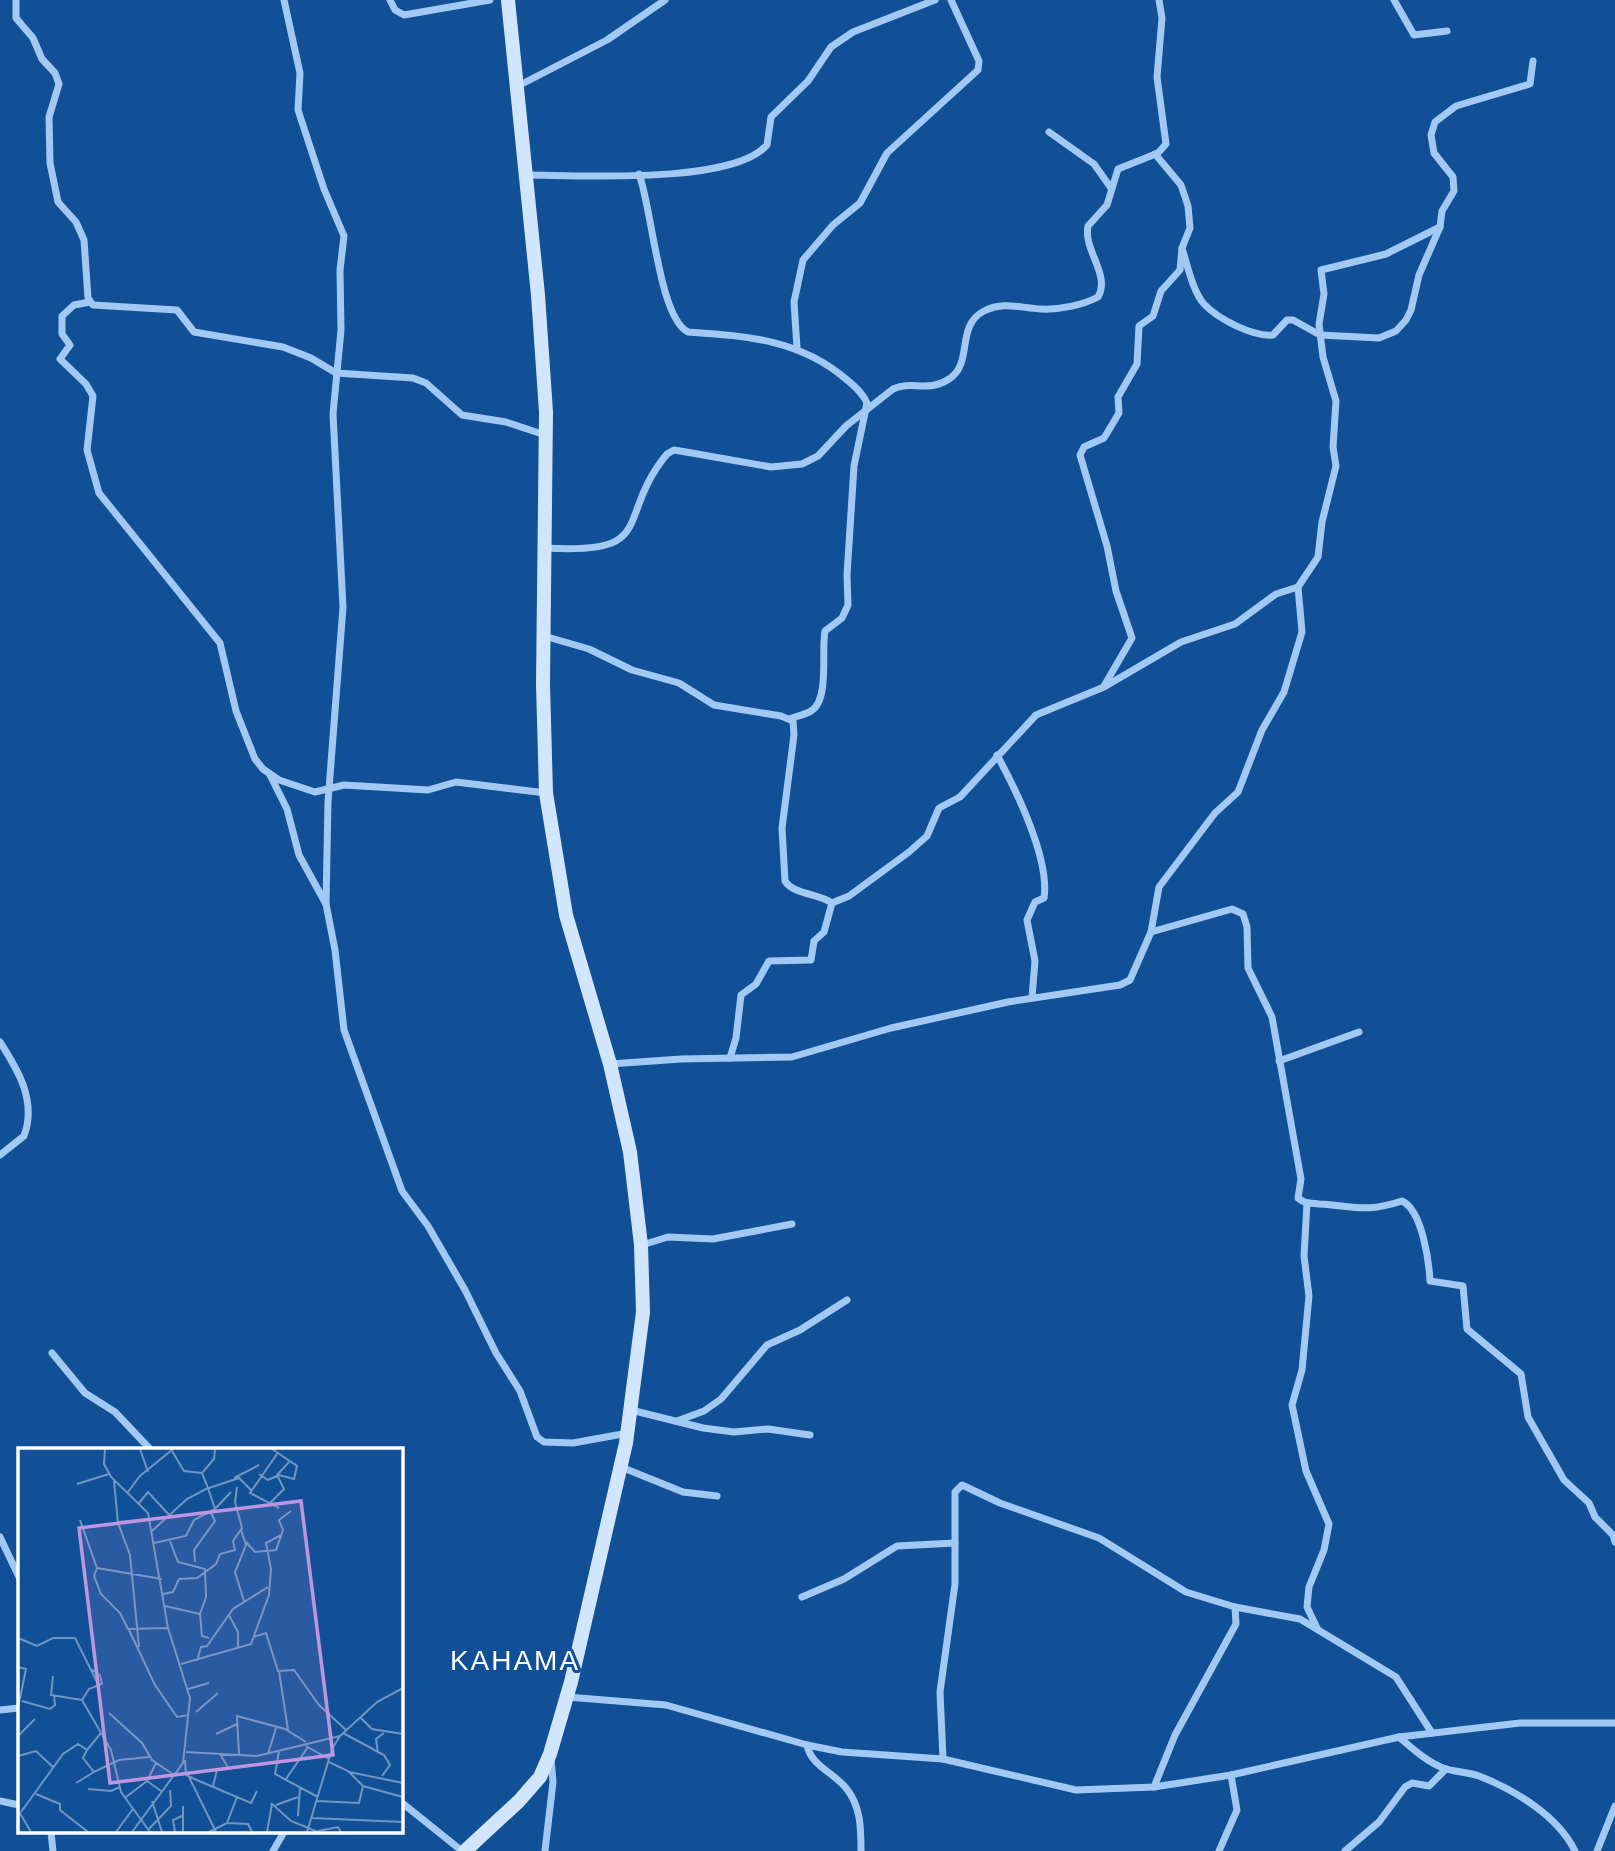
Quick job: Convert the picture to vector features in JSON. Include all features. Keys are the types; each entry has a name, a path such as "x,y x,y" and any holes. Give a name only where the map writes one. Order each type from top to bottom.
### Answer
{"main road":[{"path":"463,1851 519,1801 540,1777 551,1754 621,1467 628,1433 643,1312 641,1245 630,1152 610,1064 566,915 547,793 544,636 545,436 538,295 508,0"}],"street":[{"path":"16,0 16,19 33,38 41,59 55,74 59,84 50,117 50,163 58,202 76,222 83,240 90,302"},
{"path":"284,0 289,33 300,73 298,110 324,188 344,231 340,270 341,330 333,414 343,607 329,788 326,904 335,950 344,1030 402,1191 428,1226 466,1290 496,1353 520,1391 537,1437 544,1442 573,1443 628,1433"},
{"path":"390,0 395,10 404,15 490,0"},
{"path":"515,87 607,40 665,0"},
{"path":"525,175 694,173 757,153 767,145 771,117 808,81 831,47 853,32 935,0"},
{"path":"797,348 794,302 803,260 830,229 860,203 887,153 978,70 979,61 951,0"},
{"path":"544,548 583,550 617,542 628,532 662,459 674,450 771,467 802,464 818,456 866,410 901,385 925,388 951,378 960,367 967,330 972,319 982,312 998,306 1049,309 1088,303 1098,297 1102,282 1086,234 1088,226 1107,205 1118,169 1155,154 1166,144 1157,77 1162,18 1159,0"},
{"path":"1394,0 1414,35 1447,31"},
{"path":"1182,248 1202,302 1224,318 1264,335 1273,335 1283,323 1293,320 1321,335 1379,338 1396,331 1406,320 1419,275 1440,227 1442,211 1453,194 1455,181 1434,153 1431,135 1435,122 1456,106 1530,84 1533,61"},
{"path":"1049,132 1094,164 1111,189"},
{"path":"1104,687 1132,638 1116,591 1107,546 1080,452 1084,447 1104,438 1118,416 1118,397 1137,364 1139,326 1153,316 1161,291 1180,272 1182,248 1191,228 1188,206 1181,185 1155,154"},
{"path":"544,636 589,649 632,670 679,683 714,705 790,719 812,711 817,706 823,677 825,631 842,618 848,605 846,575 854,466 866,410 864,396 832,367 781,342 688,332 679,328 668,307 650,210 639,174"},
{"path":"832,903 849,896 927,836 939,808 960,797 1036,715 1104,687 1174,645 1235,624 1276,594 1298,587 1318,557 1322,522 1336,466 1333,447 1336,401 1323,357 1319,318 1324,294 1321,274 1324,268 1386,254 1440,227"},
{"path":"326,904 299,855 287,809 270,774 255,759 242,727 220,643 99,493 87,450 93,396 86,384 61,359 70,345 62,334 62,316 74,305 90,302 97,307 177,310 194,332 283,347 311,358 336,373 413,378 426,383 462,415 506,422 545,436"},
{"path":"610,1064 792,1057 891,1028 1032,997 1124,984 1136,972 1151,932 1157,891 1162,881 1214,813 1238,792 1262,730 1284,692 1302,632 1298,587"},
{"path":"790,719 795,726 782,828 785,881 790,888 818,895 832,903"},
{"path":"997,755 1016,790 1034,837 1046,883 1044,899 1035,902 1027,920 1035,961 1032,997"},
{"path":"270,774 315,792 344,785 428,790 456,782 547,793"},
{"path":"730,1058 736,1038 741,996 756,984 769,961 811,960 814,941 824,932 832,903"},
{"path":"1151,932 1231,909 1243,914 1247,927 1248,968 1270,1013 1301,1179 1298,1198 1307,1203 1348,1209 1376,1209 1402,1201 1410,1206 1422,1233 1430,1281 1463,1286 1467,1329 1521,1374 1528,1417 1564,1480 1591,1506 1595,1517 1613,1535 1615,1542"},
{"path":"1279,1060 1359,1032"},
{"path":"0,1042 23,1080 28,1112 24,1136 2,1154 0,1142"},
{"path":"1307,1203 1304,1256 1309,1296 1302,1370 1292,1405 1306,1471 1329,1524 1324,1550 1309,1587 1307,1607 1317,1629"},
{"path":"641,1245 668,1237 713,1239 792,1224"},
{"path":"677,1420 704,1412 721,1399 767,1346 800,1330 847,1300"},
{"path":"52,1353 85,1393 115,1412 148,1448"},
{"path":"631,1410 734,1432 768,1429 810,1435"},
{"path":"621,1467 683,1492 717,1496"},
{"path":"943,1759 940,1692 955,1584 955,1492 959,1486 965,1486 1000,1503 1098,1538 1181,1590 1236,1607 1291,1617 1317,1629 1396,1677 1432,1733"},
{"path":"0,1537 18,1575"},
{"path":"802,1597 844,1579 897,1546 955,1543"},
{"path":"1154,1787 1175,1735 1236,1624 1236,1607"},
{"path":"567,1697 666,1705 807,1745 842,1752 943,1759 1076,1790 1154,1787 1231,1775 1399,1737 1520,1723 1615,1723"},
{"path":"0,1710 18,1708"},
{"path":"1399,1737 1424,1757 1446,1769 1478,1775 1516,1794 1555,1823 1575,1851"},
{"path":"807,1745 809,1757 848,1790 861,1824 861,1851"},
{"path":"545,1851 546,1821 553,1782 551,1754"},
{"path":"1345,1851 1379,1822 1405,1787 1412,1783 1429,1786 1446,1769"},
{"path":"1219,1851 1237,1810 1231,1775"},
{"path":"0,1801 18,1805"},
{"path":"402,1803 463,1851"},
{"path":"1597,1851 1615,1806"},
{"path":"273,1851 283,1834"}],"district":[{"name":"KAHAMA","path":"515,1660"}]}
